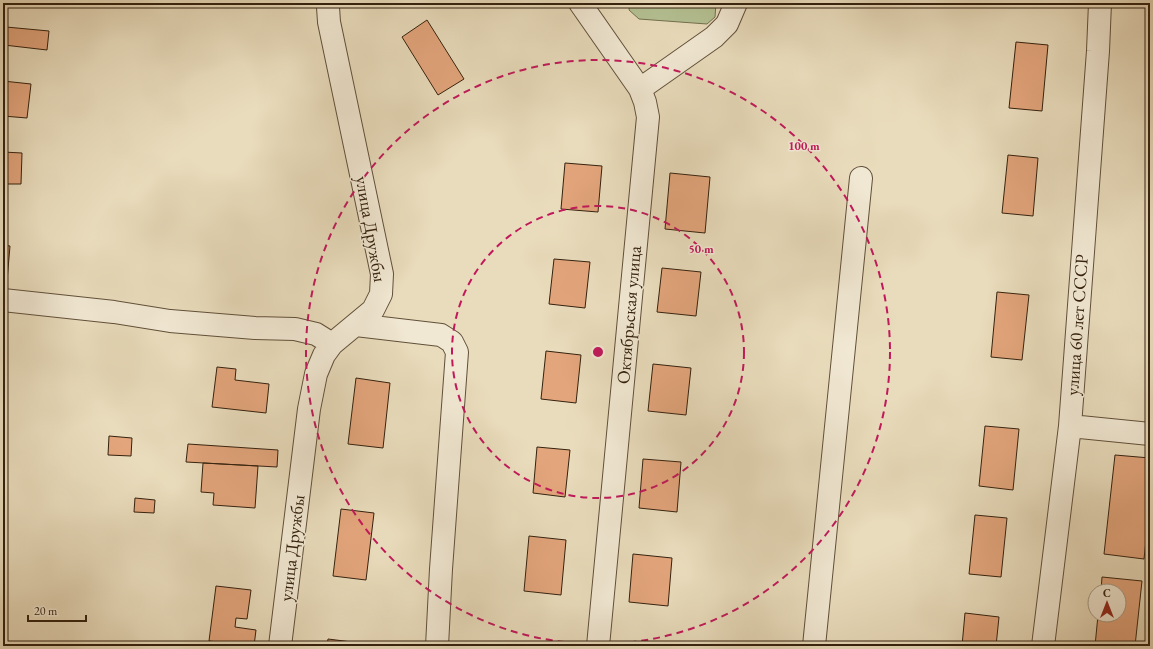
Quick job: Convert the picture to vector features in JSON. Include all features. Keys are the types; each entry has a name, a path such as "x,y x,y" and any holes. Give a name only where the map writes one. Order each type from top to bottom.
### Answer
{"street":[{"name":"улица Дружбы","path":"280,646 309,408 316,374 324,355 332,344 373,310 381,294 382,274 329,22 329,3"},
{"name":"Октябрьская улица","path":"580,3 640,89 645,102 648,117 598,646"},
{"path":"640,89 714,37 727,24 736,3"},
{"name":"улица 60 лет СССР","path":"1043,646 1070,426 1098,51 1100,3"},
{"path":"814,646 861,178"},
{"path":"3,300 114,312 170,321 255,328 295,329 316,334 332,344"},
{"path":"356,325 441,335 452,342 457,352 437,646"},
{"path":"1070,426 1150,434"}],"green space":[{"path":"630,3 716,3 715,17 707,24 639,19 629,10"}],"building":[{"path":"1018,3 1050,3 1049,7"},
{"path":"427,20 464,79 438,95 402,37"},
{"path":"6,27 49,31 47,50 4,45"},
{"path":"1016,42 1048,45 1042,111 1009,108"},
{"path":"3,81 31,84 27,118 3,116"},
{"path":"3,152 22,153 21,184 3,184"},
{"path":"1008,155 1038,158 1033,216 1002,213"},
{"path":"565,163 602,166 598,212 561,209"},
{"path":"670,173 710,177 705,233 665,229"},
{"path":"3,245 10,246 7,281 3,281"},
{"path":"554,259 590,262 585,308 549,304"},
{"path":"662,268 701,272 696,316 657,312"},
{"path":"997,292 1029,295 1022,360 991,357"},
{"path":"546,351 581,355 576,403 541,399"},
{"path":"653,364 691,368 686,415 648,411"},
{"path":"217,367 236,369 235,380 269,384 266,413 212,407"},
{"path":"356,378 390,383 383,448 348,444"},
{"path":"985,426 1019,429 1013,490 979,486"},
{"path":"109,436 132,438 131,456 108,455"},
{"path":"188,444 278,450 277,467 186,462"},
{"path":"537,447 570,450 565,497 533,493"},
{"path":"1115,455 1150,458 1150,504 1144,559 1104,554"},
{"path":"643,459 681,462 677,512 639,508"},
{"path":"203,463 258,466 255,508 213,505 214,493 201,492"},
{"path":"135,498 155,500 154,513 134,512"},
{"path":"341,509 374,513 366,580 333,576"},
{"path":"975,515 1007,518 1001,577 969,574"},
{"path":"529,536 566,540 561,595 524,591"},
{"path":"633,554 672,558 668,606 629,602"},
{"path":"1102,577 1142,581 1135,646 1095,646 1097,623 1127,623 1127,583 1102,583"},
{"path":"216,586 251,590 247,619 236,618 235,627 256,630 254,646 209,641"},
{"path":"965,613 999,617 996,646 962,646"},
{"path":"328,639 360,643 360,646 327,646"},
{"path":"524,643 554,646 523,646"}]}
